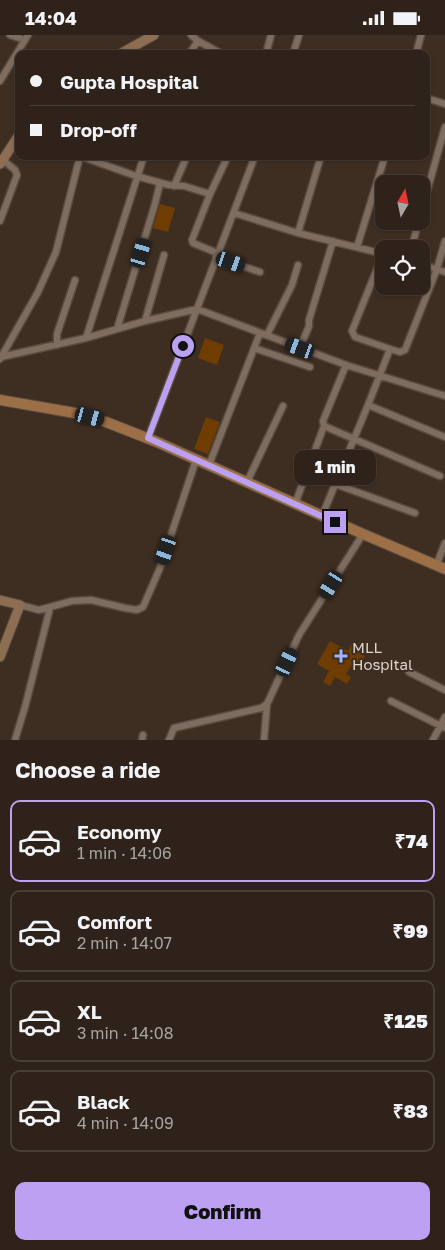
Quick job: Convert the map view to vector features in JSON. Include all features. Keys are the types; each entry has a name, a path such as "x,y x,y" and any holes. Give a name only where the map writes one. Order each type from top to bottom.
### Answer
{"main road":[{"path":"0,400 83,415 106,422 148,438 362,534 441,567"}],"street":[{"path":"10,35 27,37 19,50"},
{"path":"127,50 154,35"},
{"path":"191,35 215,50"},
{"path":"267,50 271,35"},
{"path":"294,50 299,35"},
{"path":"417,50 421,35"},
{"path":"192,50 198,41"},
{"path":"0,81 15,57"},
{"path":"430,99 445,104"},
{"path":"430,181 445,127"},
{"path":"0,221 17,175 15,170 1,162 15,141"},
{"path":"0,358 38,292 56,252 79,160"},
{"path":"91,160 136,176 174,186 184,186 210,195"},
{"path":"86,339 142,160"},
{"path":"174,186 185,160"},
{"path":"226,160 192,242 217,255 260,272"},
{"path":"148,438 254,160"},
{"path":"298,233 320,160"},
{"path":"357,247 384,160"},
{"path":"118,329 160,183"},
{"path":"234,213 298,233 375,252"},
{"path":"300,348 309,326 309,320 333,241"},
{"path":"375,276 352,331 355,337 400,351 405,349 437,269 445,241"},
{"path":"144,321 164,255"},
{"path":"209,465 254,348 292,285 298,265"},
{"path":"430,267 445,272"},
{"path":"56,345 75,280"},
{"path":"0,358 86,339 144,321 197,309 380,377 445,396"},
{"path":"254,348 310,367"},
{"path":"322,516 390,349"},
{"path":"295,504 324,426 323,421 346,365"},
{"path":"368,405 445,437"},
{"path":"246,482 283,406"},
{"path":"324,426 440,476"},
{"path":"0,600 38,610 72,601 91,600 137,610 143,607 160,568 196,460"},
{"path":"335,484 415,513"},
{"path":"264,740 267,704 300,635 362,534"},
{"path":"441,567 445,543"},
{"path":"1,653 20,605"},
{"path":"15,740 50,608"},
{"path":"409,672 445,690"},
{"path":"391,701 443,727"},
{"path":"169,740 174,728 261,708 267,704"},
{"path":"433,740 443,727 445,717"}],"building":[{"path":"160,204 175,208 168,232 153,228"},
{"path":"205,338 224,345 217,365 198,358"},
{"path":"206,417 220,422 208,454 194,449"},
{"path":"330,641 348,651 351,645 359,649 357,652 365,656 360,666 353,663 346,674 351,677 347,684 335,677 330,686 323,682 329,671 317,664"}],"place":[{"name":"MLL Hospital","path":"341,656"}],"route":[{"path":"183,346 148,438 335,522"}]}
